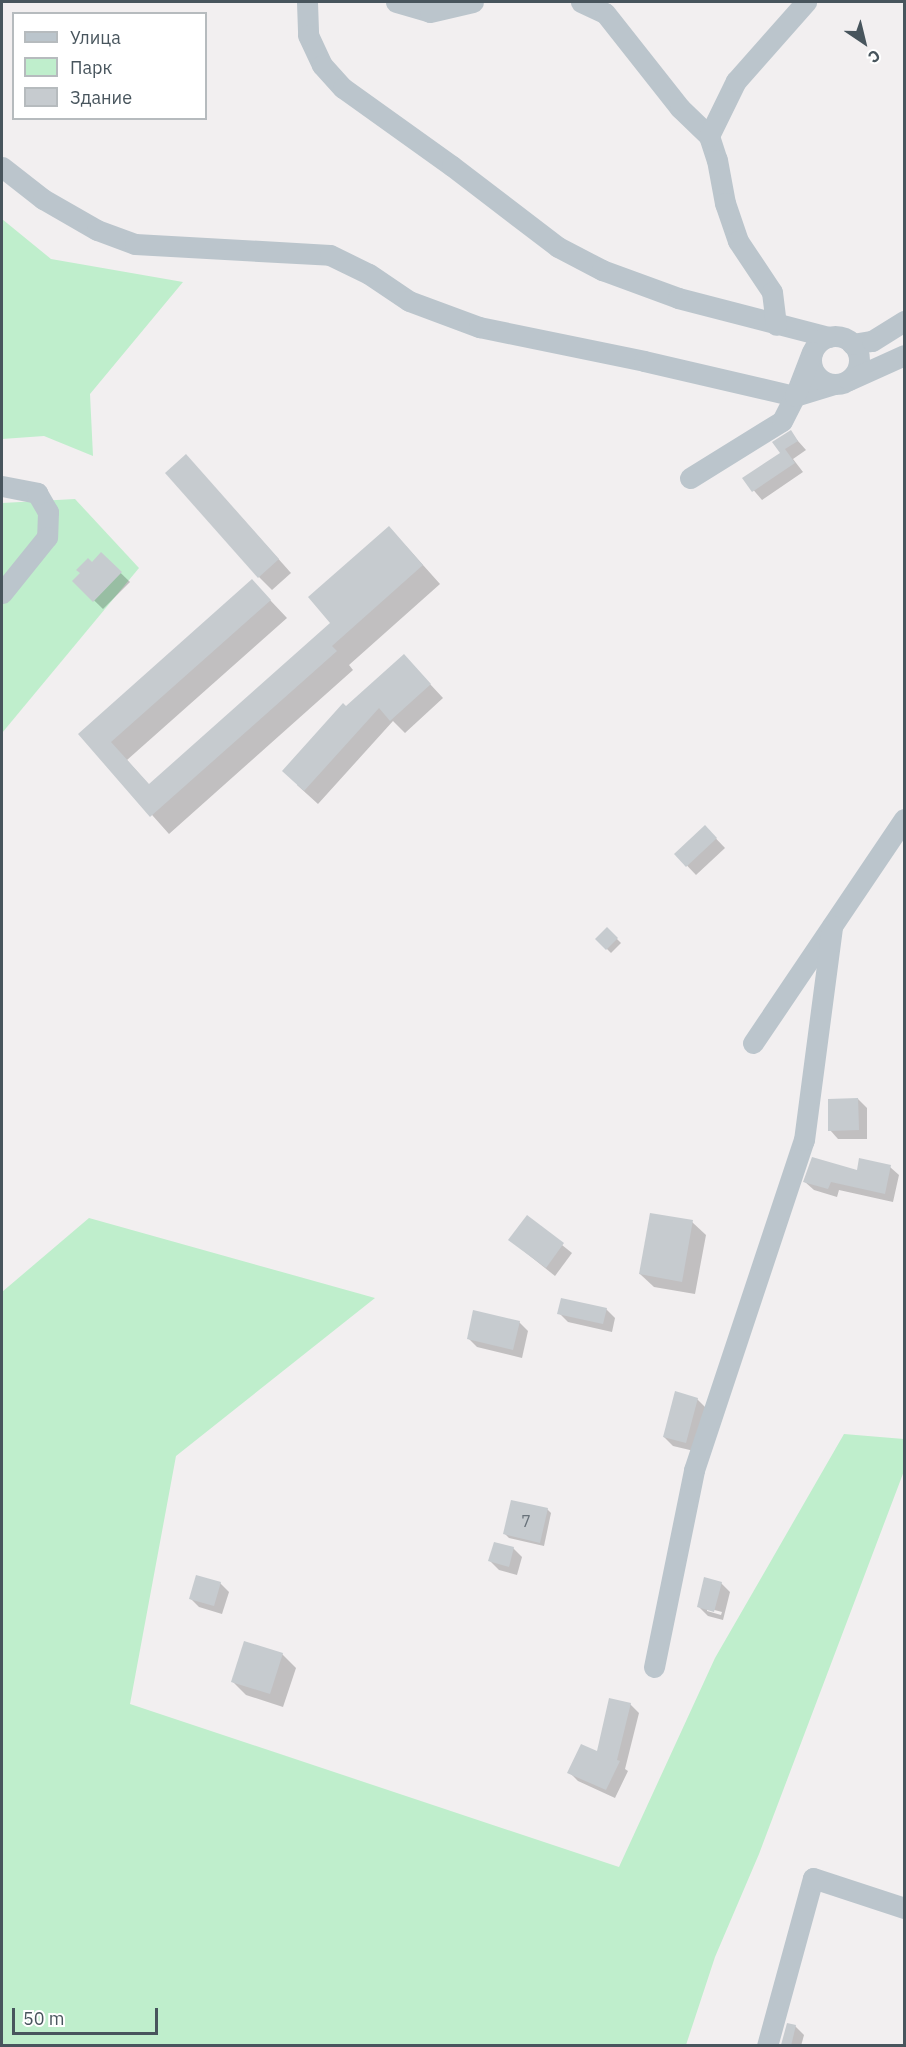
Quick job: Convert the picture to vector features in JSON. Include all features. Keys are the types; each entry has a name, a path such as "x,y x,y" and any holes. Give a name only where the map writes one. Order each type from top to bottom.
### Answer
{"street":[{"path":"307,2 308,34 322,65 343,88 452,166 558,247 602,270 636,284 713,309 829,337"},
{"path":"396,2 430,12 473,2"},
{"path":"581,2 605,13 680,108 709,136 717,160 725,203 735,232 772,292 776,325"},
{"path":"709,136 736,81 806,2"},
{"path":"2,167 43,199 88,225 135,244 330,255 369,274 410,301 479,327 644,361 795,396 841,382 904,355"},
{"path":"852,344 872,340 904,321"},
{"path":"690,478 782,421 795,396 812,352 822,340 837,336 852,344 859,359 858,367 841,382 820,380 811,367 812,352"},
{"path":"2,486 37,493 48,512 47,537 2,592"},
{"path":"753,1043 904,819"},
{"path":"654,1667 694,1470 804,1140 832,926"},
{"path":"767,2046 813,1878 904,1908"}],"green space":[{"path":"2,219 51,259 183,282 90,394 93,456 44,436 2,439"},
{"path":"75,499 139,568 2,733 2,503"},
{"path":"89,1218 375,1298 176,1456 130,1704 619,1867 715,1658 844,1434 904,1439 904,1471 759,1854 715,1957 686,2045 2,2045 2,1292"}],"building":[{"path":"791,430 798,441 785,449 795,463 752,492 742,478 780,453 772,442"},
{"path":"186,454 279,559 258,578 165,473"},
{"path":"389,526 423,565 332,646 337,651 150,817 78,734 252,579 271,600 111,742 149,784 330,623 308,597"},
{"path":"101,552 122,572 93,602 72,581 80,573 76,570 88,558 92,562"},
{"path":"404,654 431,684 390,721 379,708 304,791 282,771 343,703 346,706"},
{"path":"705,825 717,838 686,867 674,854"},
{"path":"607,927 618,938 606,950 595,939"},
{"path":"858,1098 859,1130 828,1131 828,1099"},
{"path":"812,1157 857,1170 859,1158 891,1165 885,1194 831,1182 828,1189 803,1182"},
{"path":"650,1213 693,1220 682,1282 639,1274"},
{"path":"527,1215 564,1243 546,1268 508,1240"},
{"path":"561,1298 607,1308 603,1324 557,1314"},
{"path":"473,1310 520,1321 513,1350 467,1339"},
{"path":"675,1391 698,1398 686,1443 663,1437"},
{"path":"511,1500 548,1508 540,1543 503,1534"},
{"path":"494,1542 514,1547 509,1567 488,1561"},
{"path":"196,1575 221,1582 214,1606 189,1599"},
{"path":"704,1577 722,1582 714,1612 697,1607"},
{"path":"244,1641 283,1653 270,1694 231,1682"},
{"path":"609,1698 631,1703 617,1760 620,1761 606,1790 567,1773 581,1744 597,1751"},
{"path":"787,2023 796,2025 791,2046 781,2045"}]}
